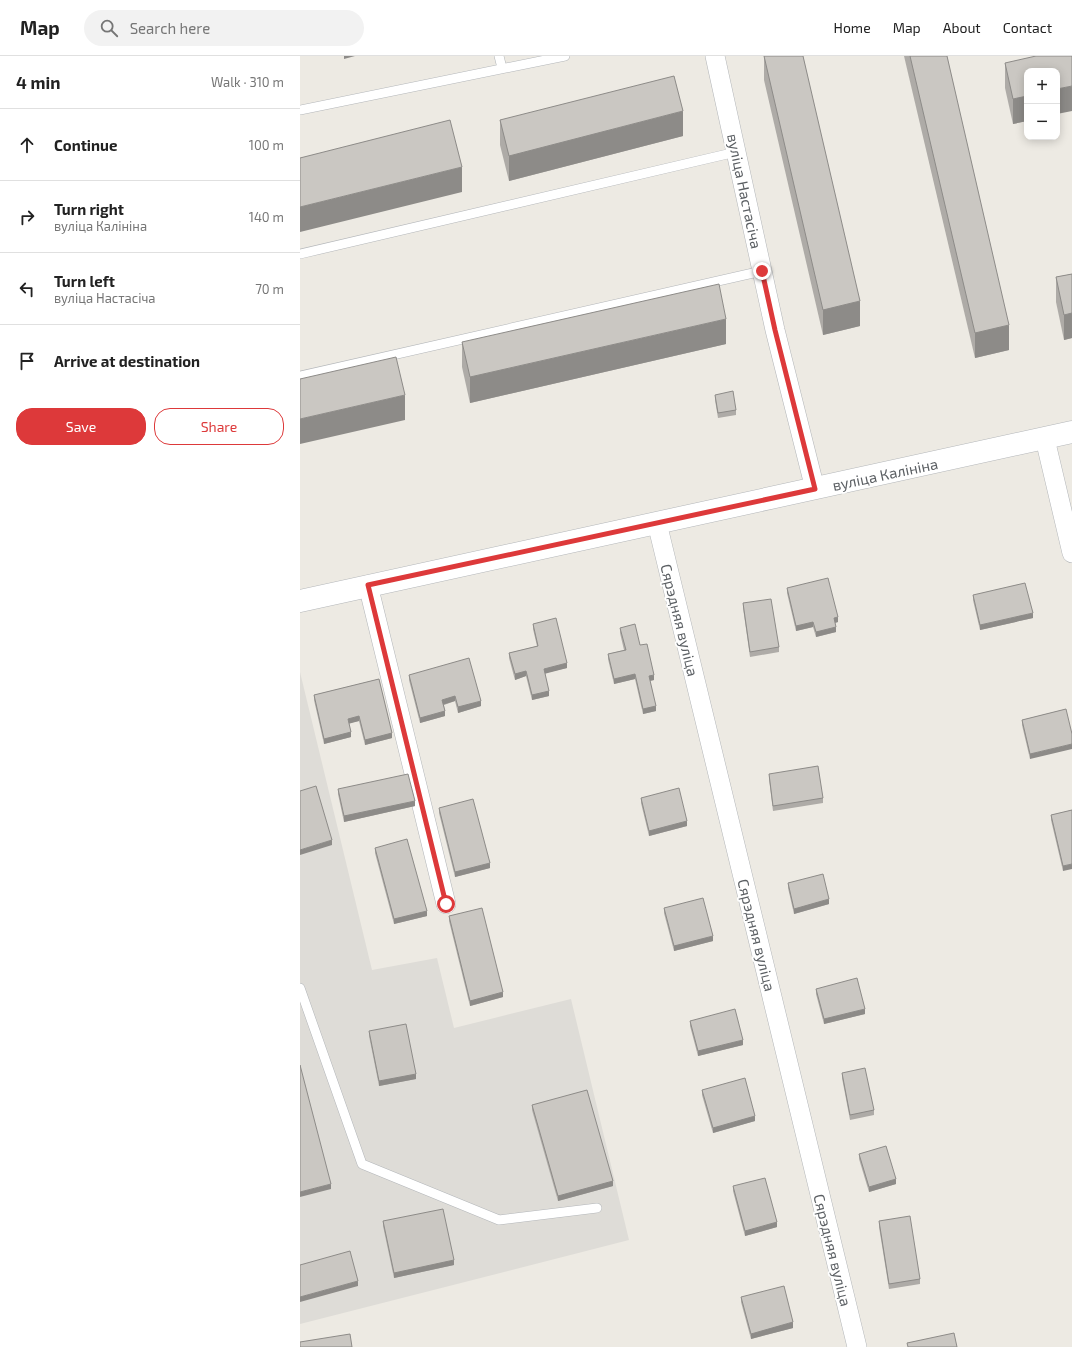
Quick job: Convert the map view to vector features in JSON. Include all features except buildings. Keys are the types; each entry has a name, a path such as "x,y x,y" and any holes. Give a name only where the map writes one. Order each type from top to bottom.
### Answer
{"street":[{"name":"вуліца Настасіча","path":"715,56 775,330 815,489"},
{"name":"вуліца Калініна","path":"300,601 1072,432"},
{"path":"1045,439 1072,553"},
{"name":"Сярэдняя вуліца","path":"657,523 857,1347"},
{"path":"368,585 446,904"}],"lane":[{"path":"499,56 502,68"},
{"path":"300,110 564,56"},
{"path":"300,254 736,152"},
{"path":"300,376 762,271"},
{"path":"300,988 362,1164 499,1220 597,1208"}],"shaded area":[{"path":"300,672 372,970 437,958 454,1028 571,999 629,1240 300,1324"}],"route":[{"path":"446,904 368,585 815,489 775,330 762,271"}]}
